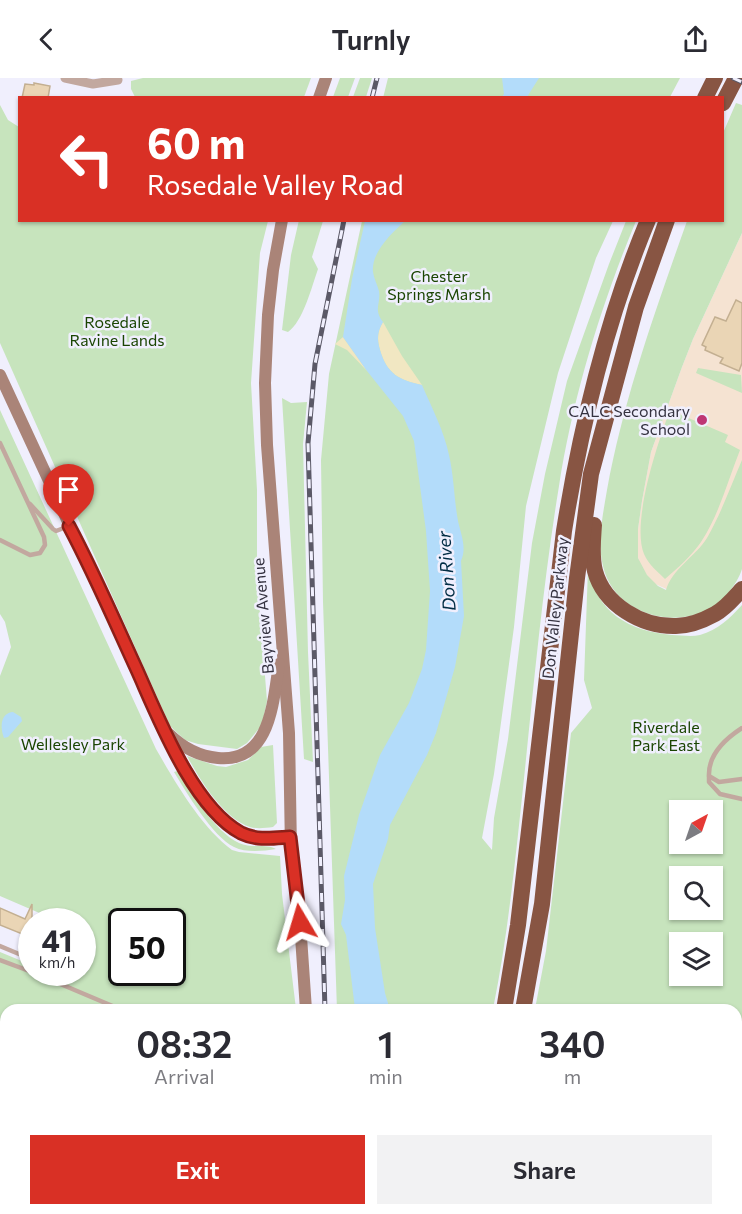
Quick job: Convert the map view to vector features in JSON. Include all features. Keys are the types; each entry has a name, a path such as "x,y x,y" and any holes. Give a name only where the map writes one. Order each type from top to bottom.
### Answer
{"highway":[{"path":"706,96 715,78"},
{"path":"724,101 736,78"},
{"name":"Don Valley Parkway","path":"505,1004 518,925 564,531 574,468 604,345 647,222"},
{"name":"Don Valley Parkway","path":"524,1004 542,904 576,578 591,474 636,307 666,222"},
{"path":"591,474 596,503 592,547 595,571 603,588 614,603 627,613 644,621 676,627 696,622 727,606 742,589"}],"main road":[{"path":"320,96 326,78"},
{"name":"Bayview Avenue","path":"282,222 268,315 265,383 267,445 290,761 290,837 305,1004"},
{"path":"0,375 163,727 202,795 233,827 254,838 290,837"},
{"path":"163,727 174,739 193,752 230,759 244,754 256,745 271,715 282,639"}],"street":[{"path":"65,78 93,84 118,80"}],"lane":[{"path":"0,443 44,537 44,550 30,555 0,540"},
{"path":"27,503 53,529 61,530 69,526"},
{"path":"742,728 726,740 716,752 709,768 709,783 720,794 742,799"},
{"path":"709,776 719,782 742,779"},
{"path":"0,946 18,954"},
{"path":"0,960 18,967"},
{"path":"65,986 108,1004"}],"shaded area":[{"name":"CALC Secondary School","path":"742,233 742,520 673,592 653,583 641,568 638,558 638,529 651,452 693,339"}],"green space":[{"path":"143,78 311,78 304,96 134,96 131,89 131,81"},
{"path":"340,78 355,78 348,96 333,96"},
{"path":"360,78 372,78 366,96 353,96"},
{"path":"388,78 680,78 671,96 384,96"},
{"path":"736,103 742,105 742,233 693,339 651,452 638,529 638,558 647,575 658,586 666,590 673,576 707,538 742,460 742,569 731,590 714,606 697,614 677,618 658,616 639,610 623,599 610,585 601,557 604,508 622,421 687,222 724,222 724,131"},
{"name":"Rosedale Ravine Lands","path":"0,105 8,120 18,126 18,222 268,222 260,253 251,383 257,490 257,576 267,701 262,725 247,743 237,749 198,744 185,740 170,726 0,343"},
{"path":"299,222 323,222 312,257 318,269 303,312 288,332 282,330 291,255"},
{"name":"Chester Springs Marsh","path":"362,222 613,222 596,258 558,373 526,506 514,627 494,774 482,838 492,850 494,818 508,739 532,543 545,474 567,381 609,264 626,222 636,222 600,318 580,385 565,452 542,610 509,913 494,1004 337,1004 323,602 321,460 329,374"},
{"path":"698,368 741,375 742,393 696,373"},
{"path":"282,398 291,403 307,402 303,444 313,762 304,759"},
{"name":"Wellesley Park","path":"0,410 156,749 180,789 199,817 232,850 280,856 282,894 295,1004 0,1004 0,952 18,959 18,986 96,986 96,908 28,908 0,896 0,676 11,647 5,622 0,614"},
{"path":"670,410 728,435 725,442 740,450 707,532 693,552 665,579 644,554 641,522 648,482"},
{"name":"Riverdale Park East","path":"588,568 592,584 607,608 629,624 656,633 700,635 718,627 742,605 742,1004 536,1004 546,951 571,733 592,708 584,680"},
{"path":"273,745 277,823 273,827 250,827 231,815 213,797 187,756 226,767 248,760 261,747"},
{"path":"177,771 221,830 244,845 267,846 276,849 244,850 226,842 217,834 193,802 174,772"}],"sand":[{"path":"383,322 422,385 400,378 386,365 378,339"},
{"path":"343,337 367,371 347,350 335,344"}],"water":[{"path":"502,78 539,78 528,96 502,96"},
{"name":"Don River","path":"365,222 404,222 383,244 373,265 373,275 379,291 378,313 383,322 378,342 386,365 395,375 422,385 437,420 449,455 463,546 461,561 464,616 455,667 436,733 390,825 388,839 373,884 375,928 388,1004 354,1004 346,935 341,924 345,900 344,876 359,815 380,755 409,703 422,669 426,650 430,591 426,531 414,441 403,416 343,337 352,279"},
{"path":"13,712 21,717 22,721 8,737 4,738 3,718"}],"building":[{"path":"34,83 50,86 48,96 22,96 25,84 34,85"},
{"path":"736,300 742,303 742,363 739,371 720,363 723,358 705,350 706,347 702,345 715,317 726,321"},
{"path":"0,908 18,916 18,932 0,925"}],"railway":[{"path":"372,96 377,78"},
{"path":"733,78 742,82"},
{"path":"325,1004 308,443 315,364 344,222"}],"place":[{"name":"CALC Secondary School","path":"702,420"}],"route":[{"path":"69,526 163,727 202,795 221,817 243,834 265,839 290,837 300,922"}]}
